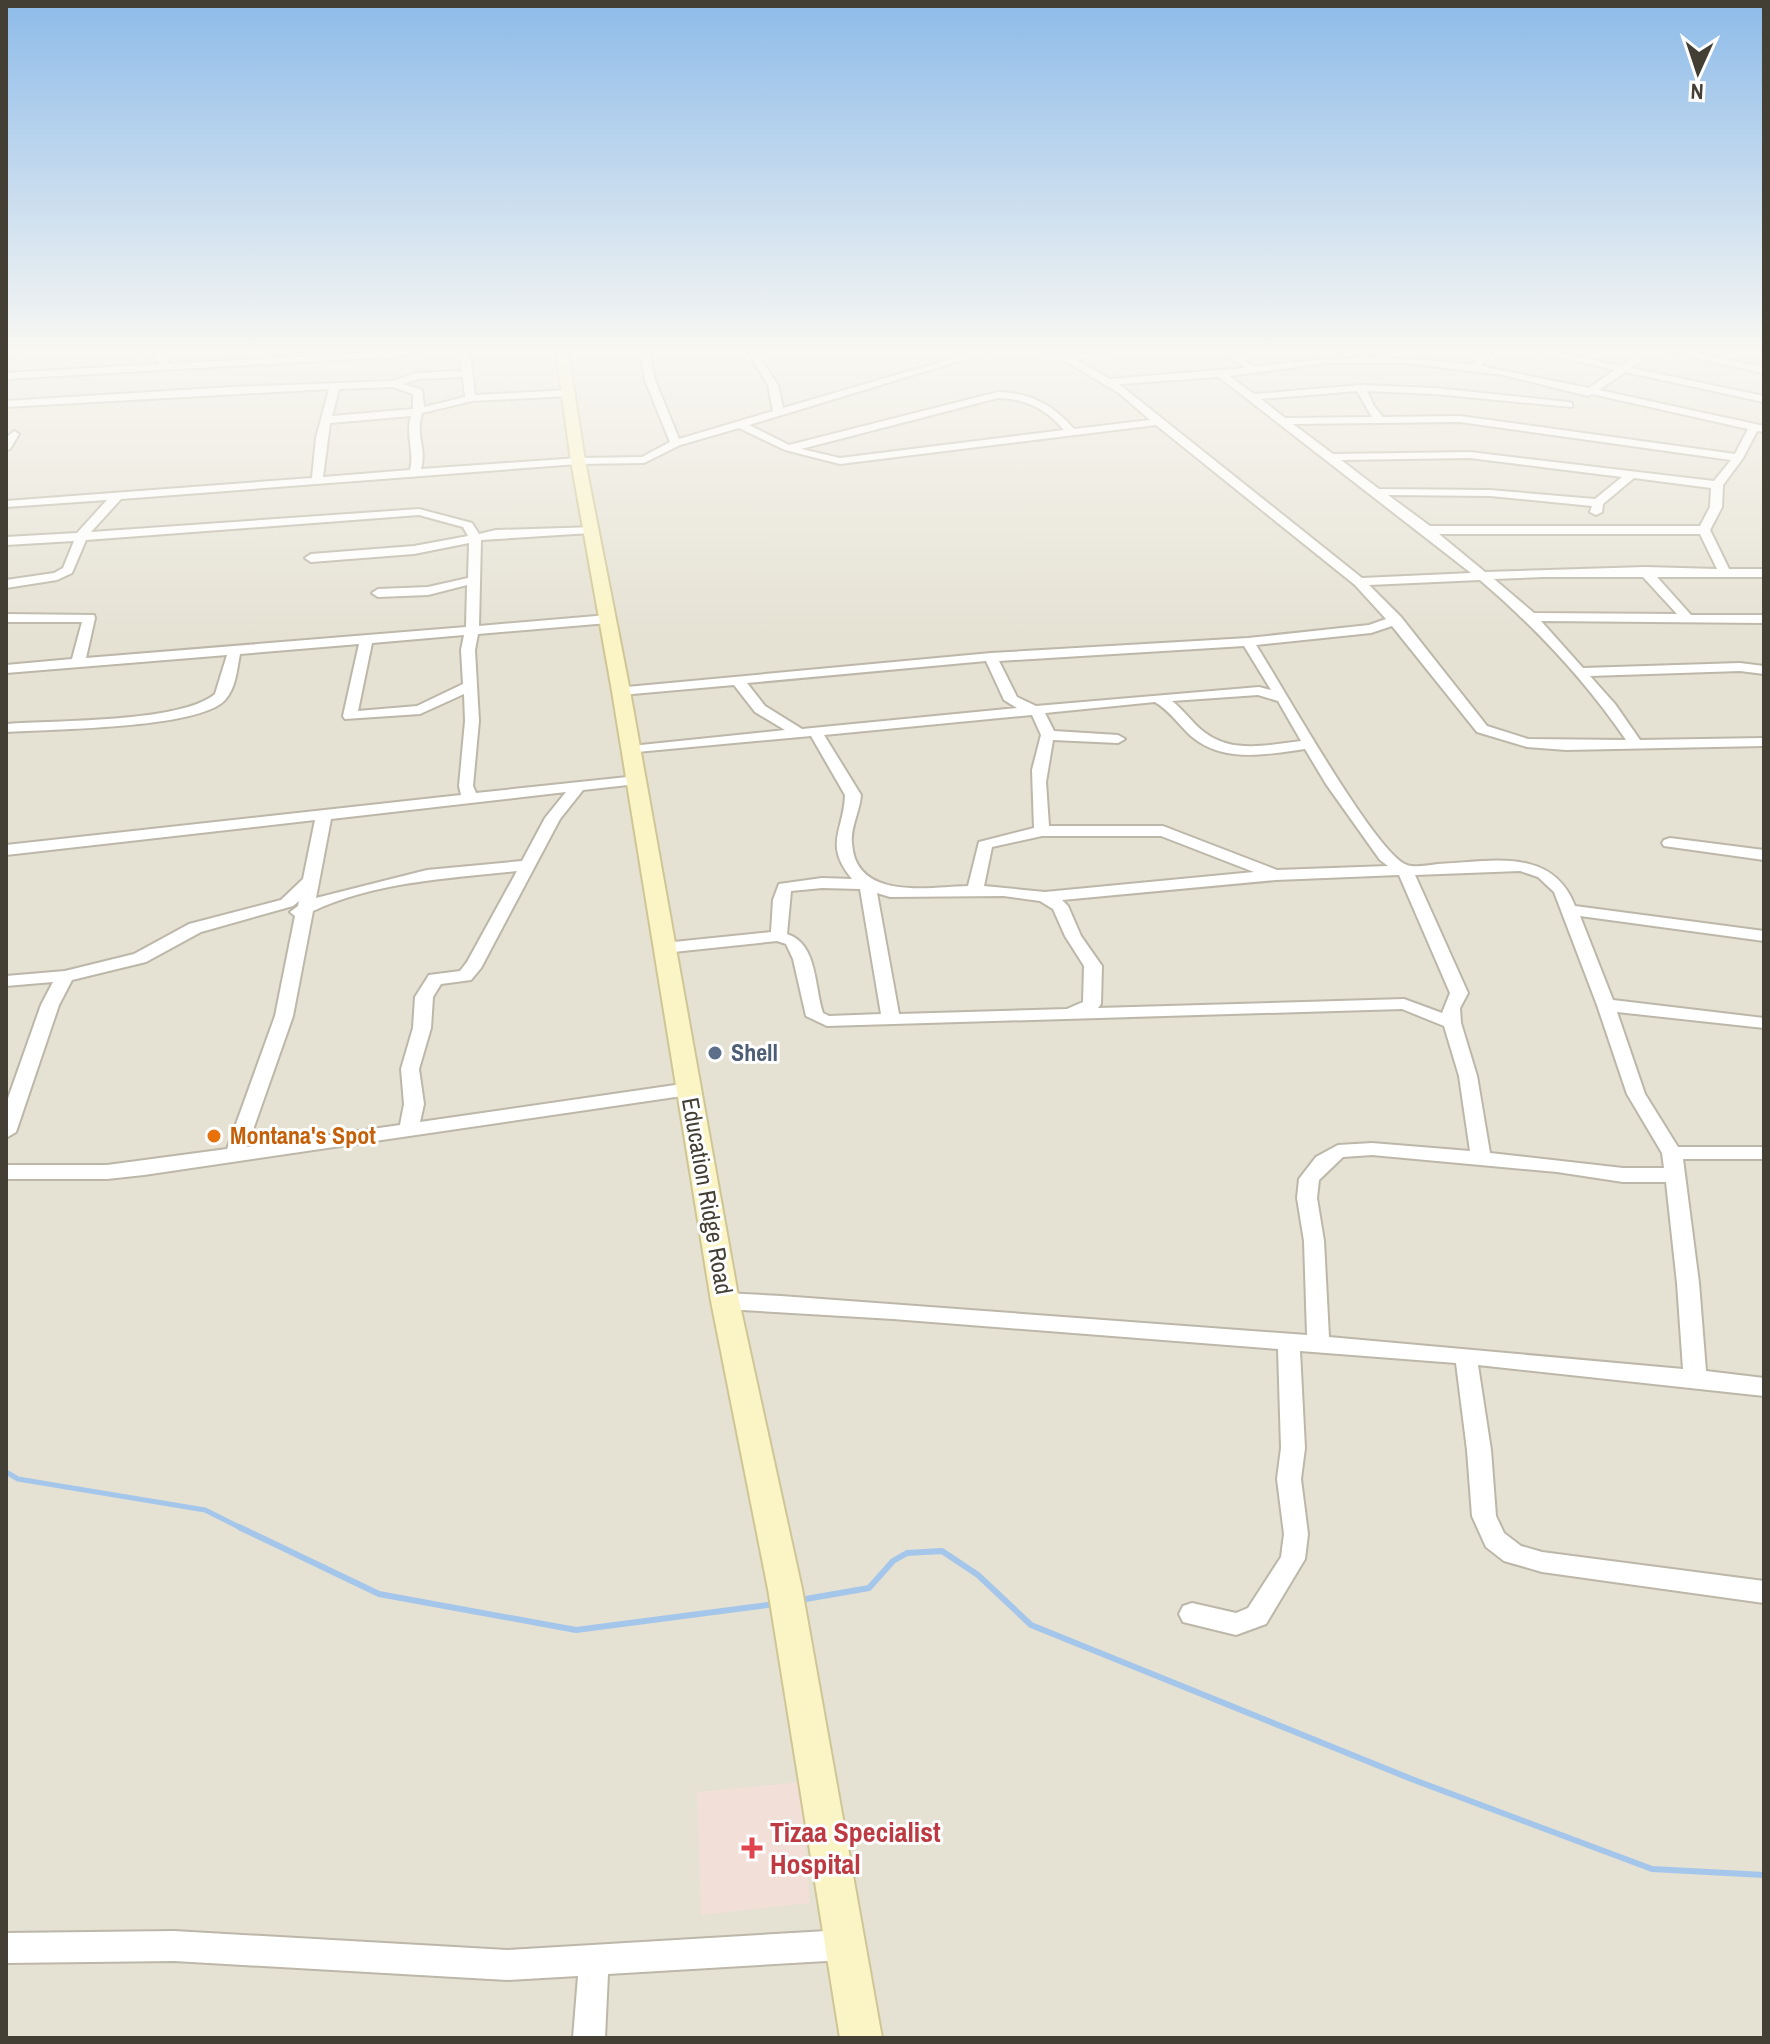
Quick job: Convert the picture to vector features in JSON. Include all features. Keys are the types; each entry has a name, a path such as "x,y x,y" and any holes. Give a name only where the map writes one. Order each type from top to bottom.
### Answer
{"main road":[{"name":"Education Ridge Road","path":"576,447 637,780 725,1301 794,1636 861,2038"}],"street":[{"path":"317,479 321,447"},
{"path":"414,447 418,455 415,473"},
{"path":"6,504 578,461 644,460 668,447"},
{"path":"794,447 826,460 857,461 962,447"},
{"path":"1190,447 1359,582 1396,620 1482,729 1527,743 1566,746 1634,742 1764,742"},
{"path":"1317,447 1427,530 1531,617 1610,707 1634,742"},
{"path":"1691,447 1738,458"},
{"path":"1704,530 1716,507 1717,485 1745,447"},
{"path":"1329,457 1470,455 1717,485"},
{"path":"1591,531 1598,503 1632,474"},
{"path":"1377,492 1490,493 1598,503"},
{"path":"6,584 57,576 68,570 82,535 117,496"},
{"path":"6,541 425,512 468,525 475,538 472,629 468,650 472,721 466,786 469,797"},
{"path":"311,558 414,550 475,538 591,529"},
{"path":"1427,530 1704,530"},
{"path":"1704,530 1724,571"},
{"path":"1359,582 1645,571 1764,573"},
{"path":"1645,571 1687,618"},
{"path":"378,593 428,591 473,580"},
{"path":"1531,617 1764,619"},
{"path":"6,618 89,618 78,663"},
{"path":"6,669 608,619"},
{"path":"621,691 991,657 1248,642 1371,629 1396,620"},
{"path":"1371,629 1409,636"},
{"path":"366,641 350,716 420,710 470,686"},
{"path":"1248,642 1308,744 1386,857 1405,871 1459,993 1451,1008 1452,1023 1468,1076 1481,1158"},
{"path":"6,728 171,715 209,706 219,700 226,685 234,652"},
{"path":"991,657 1011,700 1037,711 1048,735 1040,754 1037,792 1042,831"},
{"path":"1579,672 1740,667 1764,670"},
{"path":"738,681 760,709 809,734 853,795 854,801 844,831 843,853 852,871 867,884 891,1020"},
{"path":"631,750 1157,698 1259,691 1283,698"},
{"path":"1157,698 1175,707 1200,736 1230,751 1308,744"},
{"path":"1048,735 1118,739"},
{"path":"6,850 637,780"},
{"path":"408,1130 414,1104 410,1069 422,1028 423,1004 428,987 435,979 465,976 553,818 578,787"},
{"path":"235,1154 284,1016 324,814"},
{"path":"975,890 985,845 1042,831 1163,831 1276,875"},
{"path":"1670,843 1764,855"},
{"path":"241,917 265,917 307,910 330,897 427,875 529,865"},
{"path":"778,936 783,926 780,896 785,887 822,883 867,884 890,892 975,890 1045,897 1276,875 1521,866 1544,874 1561,890 1606,1005 1636,1094 1672,1153 1688,1283 1695,1378"},
{"path":"6,981 65,976 140,958 195,928 287,903 312,879"},
{"path":"1045,897 1060,906 1073,936 1093,966 1092,1004 1084,1010 1067,1014"},
{"path":"1569,910 1764,936"},
{"path":"664,948 778,936 792,941 807,967 808,1000 819,1019 891,1020 1404,1004 1452,1023"},
{"path":"6,1132 50,1005 65,976"},
{"path":"1606,1005 1764,1023"},
{"path":"6,1172 107,1172 689,1089"},
{"path":"1318,1343 1314,1241 1307,1198 1309,1179 1323,1162 1338,1151 1372,1149 1623,1175 1674,1175"},
{"path":"1672,1153 1764,1153"},
{"path":"725,1301 864,1307 1318,1343 1764,1387"},
{"path":"1192,1614 1236,1624 1257,1616 1293,1559 1296,1534 1289,1479 1293,1448 1289,1342"},
{"path":"1466,1356 1479,1450 1484,1516 1495,1540 1513,1554 1542,1562 1764,1592"},
{"path":"6,1948 174,1946 507,1965 844,1945"},
{"path":"589,2038 594,1960"}],"shaded area":[{"path":"6,447 1764,447 1764,2038 6,2038"},
{"name":"Tizaa Specialist Hospital","path":"800,1782 810,1903 701,1915 697,1792"}],"waterway":[{"path":"6,1472 18,1479 205,1510 239,1527"},
{"path":"239,1527 379,1594 576,1630 775,1604"},
{"path":"239,1527 243,1529"},
{"path":"800,1600 869,1588 893,1561 907,1553 942,1551 978,1575 1031,1625 1414,1780 1652,1869 1764,1875"}],"place":[{"name":"Shell","path":"715,1053"},
{"name":"Montana's Spot","path":"214,1136"},
{"name":"Tizaa Specialist Hospital","path":"752,1848"}]}
